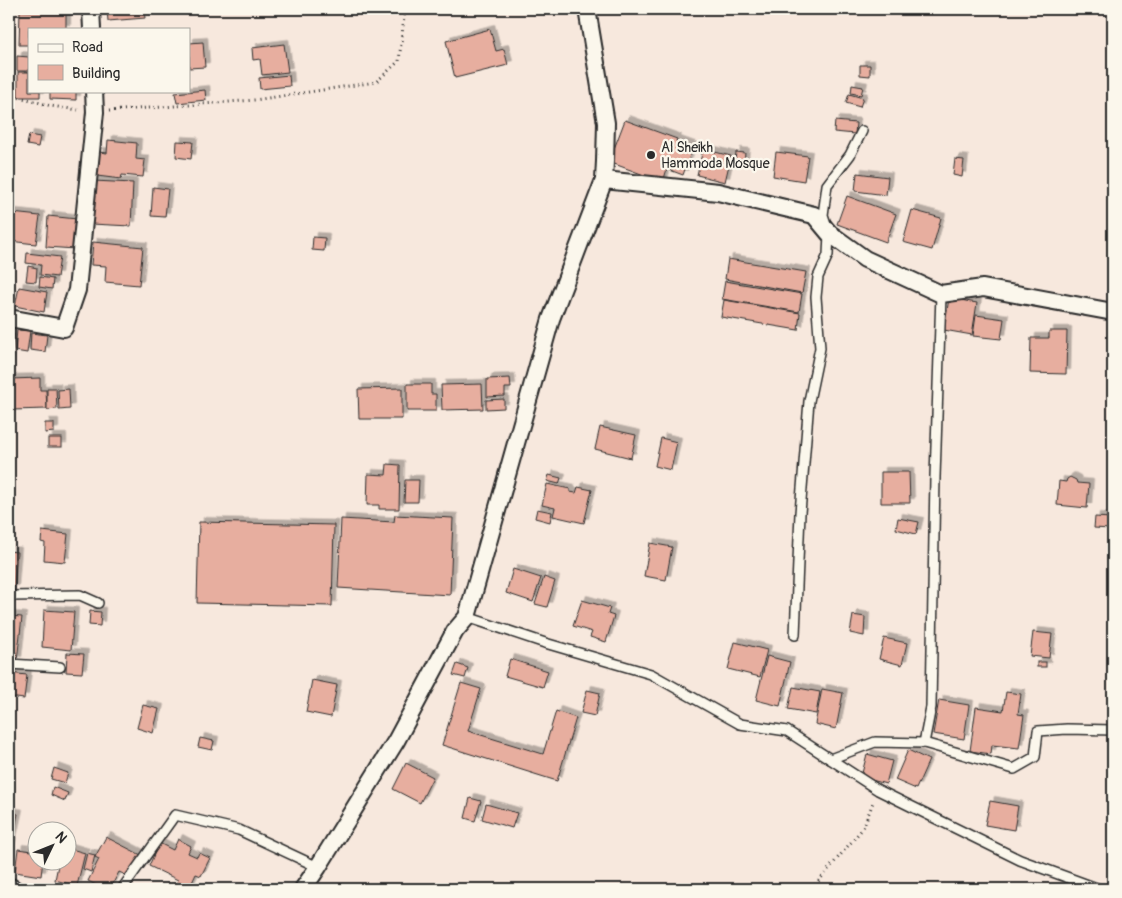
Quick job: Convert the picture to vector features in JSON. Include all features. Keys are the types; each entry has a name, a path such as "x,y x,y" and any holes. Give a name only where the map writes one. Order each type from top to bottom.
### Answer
{"street":[{"path":"91,9 92,28"},
{"path":"303,889 396,741 456,631 467,617 551,319 604,180 606,123 587,9"},
{"path":"9,318 64,328 77,290 95,112 94,92"},
{"path":"604,180 718,192 814,215 829,233 865,259 941,294 984,288 1113,312"},
{"path":"9,886 14,889"}],"lane":[{"path":"795,635 800,513 809,401 820,348 816,297 818,277 828,255 829,233 823,215 827,185 850,155 862,131"},
{"path":"924,743 931,707 935,477 941,294"},
{"path":"9,596 80,595 98,603"},
{"path":"467,617 544,643 651,674 740,724 787,731 878,790 1020,860 1099,889"},
{"path":"9,664 60,667"},
{"path":"830,759 875,742 924,743 1014,769 1035,757 1038,731 1113,730"},
{"path":"122,889 175,815 239,830 318,867"}],"path":[{"path":"9,96 51,106 95,112 255,100 376,82 399,60 405,9"},
{"path":"812,889 863,828 878,790"}],"building":[{"path":"107,9 144,9 145,18 108,21"},
{"path":"20,11 66,13 66,28 28,28 28,45 19,45"},
{"path":"490,29 496,51 504,49 508,65 455,78 446,41"},
{"path":"203,42 205,67 190,68 190,43"},
{"path":"284,44 288,72 262,75 260,59 253,60 252,48"},
{"path":"17,56 28,57 28,71 17,71"},
{"path":"860,65 870,65 870,76 860,75"},
{"path":"18,72 28,72 28,92 40,92 40,97 18,97"},
{"path":"289,75 290,86 260,89 259,78"},
{"path":"852,85 863,87 861,95 851,93"},
{"path":"205,90 206,100 177,103 175,93"},
{"path":"50,92 76,92 76,100 50,99"},
{"path":"849,94 863,98 860,107 846,103"},
{"name":"Al Sheikh Hammoda Mosque","path":"625,120 677,139 676,141 693,147 683,175 667,169 663,182 609,162"},
{"path":"835,121 856,123 855,134 834,132"},
{"path":"29,135 40,137 38,147 27,145"},
{"path":"108,140 137,143 136,159 145,160 143,177 122,175 121,179 97,176 99,152 107,153"},
{"path":"177,141 193,142 191,159 176,157"},
{"path":"703,149 731,156 725,182 697,175"},
{"path":"736,152 745,153 744,163 735,161"},
{"path":"776,152 808,156 804,181 773,176"},
{"path":"955,159 964,160 962,177 953,175"},
{"path":"857,173 888,177 886,195 855,191"},
{"path":"94,181 133,183 131,226 91,224"},
{"path":"153,187 168,189 165,217 151,216"},
{"path":"847,196 896,214 886,242 837,224"},
{"path":"912,210 941,218 932,250 903,242"},
{"path":"12,213 40,216 36,244 9,241"},
{"path":"48,216 77,219 75,249 46,247"},
{"path":"313,237 325,238 324,251 312,250"},
{"path":"93,242 143,247 139,285 105,282 106,266 91,265"},
{"path":"27,253 60,257 57,277 40,275 41,265 26,263"},
{"path":"728,259 806,272 802,293 725,279"},
{"path":"28,266 37,268 36,282 26,281"},
{"path":"40,277 53,279 52,289 39,287"},
{"path":"725,281 802,294 799,312 722,299"},
{"path":"19,287 47,292 44,312 15,306"},
{"path":"949,298 977,303 972,335 944,330"},
{"path":"724,300 800,313 798,330 721,317"},
{"path":"976,315 1004,319 1001,339 973,336"},
{"path":"17,330 30,331 27,353 15,351"},
{"path":"1049,331 1067,331 1066,374 1030,373 1031,338 1049,338"},
{"path":"31,333 47,335 45,352 30,350"},
{"path":"9,334 14,334 9,369"},
{"path":"40,378 40,390 46,390 47,409 12,410 10,379"},
{"path":"510,378 511,388 505,388 505,396 487,397 487,379"},
{"path":"407,384 431,384 431,394 436,394 436,411 407,411"},
{"path":"482,384 483,409 442,410 441,385"},
{"path":"47,388 56,388 57,409 47,410"},
{"path":"402,388 402,419 359,419 358,389"},
{"path":"69,389 70,409 59,410 58,390"},
{"path":"504,399 504,408 486,409 486,400"},
{"path":"45,423 54,423 54,432 45,433"},
{"path":"600,427 636,435 631,458 595,449"},
{"path":"48,438 62,438 62,447 48,447"},
{"path":"661,438 677,442 671,470 655,466"},
{"path":"387,464 400,465 399,509 379,509 379,505 367,505 368,474 386,475"},
{"path":"881,472 909,472 910,503 881,503"},
{"path":"549,475 561,478 559,484 547,481"},
{"path":"1070,477 1076,480 1077,483 1089,484 1087,508 1057,505 1059,481 1066,482"},
{"path":"405,480 419,480 418,502 404,502"},
{"path":"547,484 570,489 570,492 576,493 578,487 592,490 584,523 553,516 555,508 542,505"},
{"path":"537,509 552,512 550,522 535,518"},
{"path":"395,515 453,518 450,595 338,588 341,519 394,522"},
{"path":"1095,517 1111,518 1110,529 1094,528"},
{"path":"898,518 919,522 916,534 896,529"},
{"path":"199,522 334,525 332,606 197,603"},
{"path":"42,531 68,534 65,562 44,560 45,543 41,542"},
{"path":"650,543 672,547 666,580 644,576"},
{"path":"9,551 17,552 14,590 9,589"},
{"path":"513,569 541,578 533,602 506,593"},
{"path":"544,577 555,581 547,607 535,604"},
{"path":"582,600 610,608 608,614 614,616 606,642 590,637 592,632 573,626"},
{"path":"44,610 74,612 71,650 42,647"},
{"path":"90,611 101,612 100,626 89,625"},
{"path":"853,615 865,617 864,636 850,633"},
{"path":"9,616 22,617 17,661 9,660"},
{"path":"1033,632 1052,634 1049,658 1030,656"},
{"path":"884,638 907,643 902,665 879,659"},
{"path":"735,642 767,650 760,677 728,669"},
{"path":"67,653 84,654 82,673 66,672"},
{"path":"767,656 790,662 780,706 756,700"},
{"path":"510,659 548,671 543,687 505,676"},
{"path":"1037,662 1046,662 1046,667 1037,667"},
{"path":"457,664 468,668 465,678 453,675"},
{"path":"9,673 27,675 24,699 9,697"},
{"path":"312,680 337,685 331,717 306,712"},
{"path":"461,683 481,689 468,731 543,754 556,711 576,718 557,781 442,745"},
{"path":"793,687 820,692 816,714 788,709"},
{"path":"822,689 843,693 836,729 815,724"},
{"path":"587,690 600,693 595,716 581,713"},
{"path":"1006,692 1021,694 1018,714 1024,715 1019,748 992,745 991,754 970,751 976,707 1003,711"},
{"path":"939,700 969,705 964,739 933,734"},
{"path":"143,705 159,709 153,733 137,728"},
{"path":"200,738 214,741 212,750 198,747"},
{"path":"908,750 929,760 916,789 895,780"},
{"path":"867,754 892,761 886,784 861,777"},
{"path":"406,763 433,777 420,803 393,789"},
{"path":"54,768 68,773 65,783 51,779"},
{"path":"53,787 68,793 65,801 51,795"},
{"path":"470,798 481,801 475,821 465,818"},
{"path":"990,801 1018,806 1014,830 985,825"},
{"path":"486,804 517,813 512,828 482,819"},
{"path":"9,812 18,814 10,850 9,850"},
{"path":"106,837 141,855 130,877 119,872 110,889 104,889 88,881 99,859 95,857"},
{"path":"178,839 191,846 188,853 197,857 199,853 210,858 201,876 196,874 189,889 181,889 175,886 178,880 149,866 159,843 173,850"},
{"path":"18,849 28,850 28,870 42,870 41,876 15,872"},
{"path":"78,851 85,853 77,886 55,880 57,870 78,870"},
{"path":"87,853 95,855 91,872 83,869"}],"place":[{"name":"Al Sheikh Hammoda Mosque","path":"651,155"}]}
